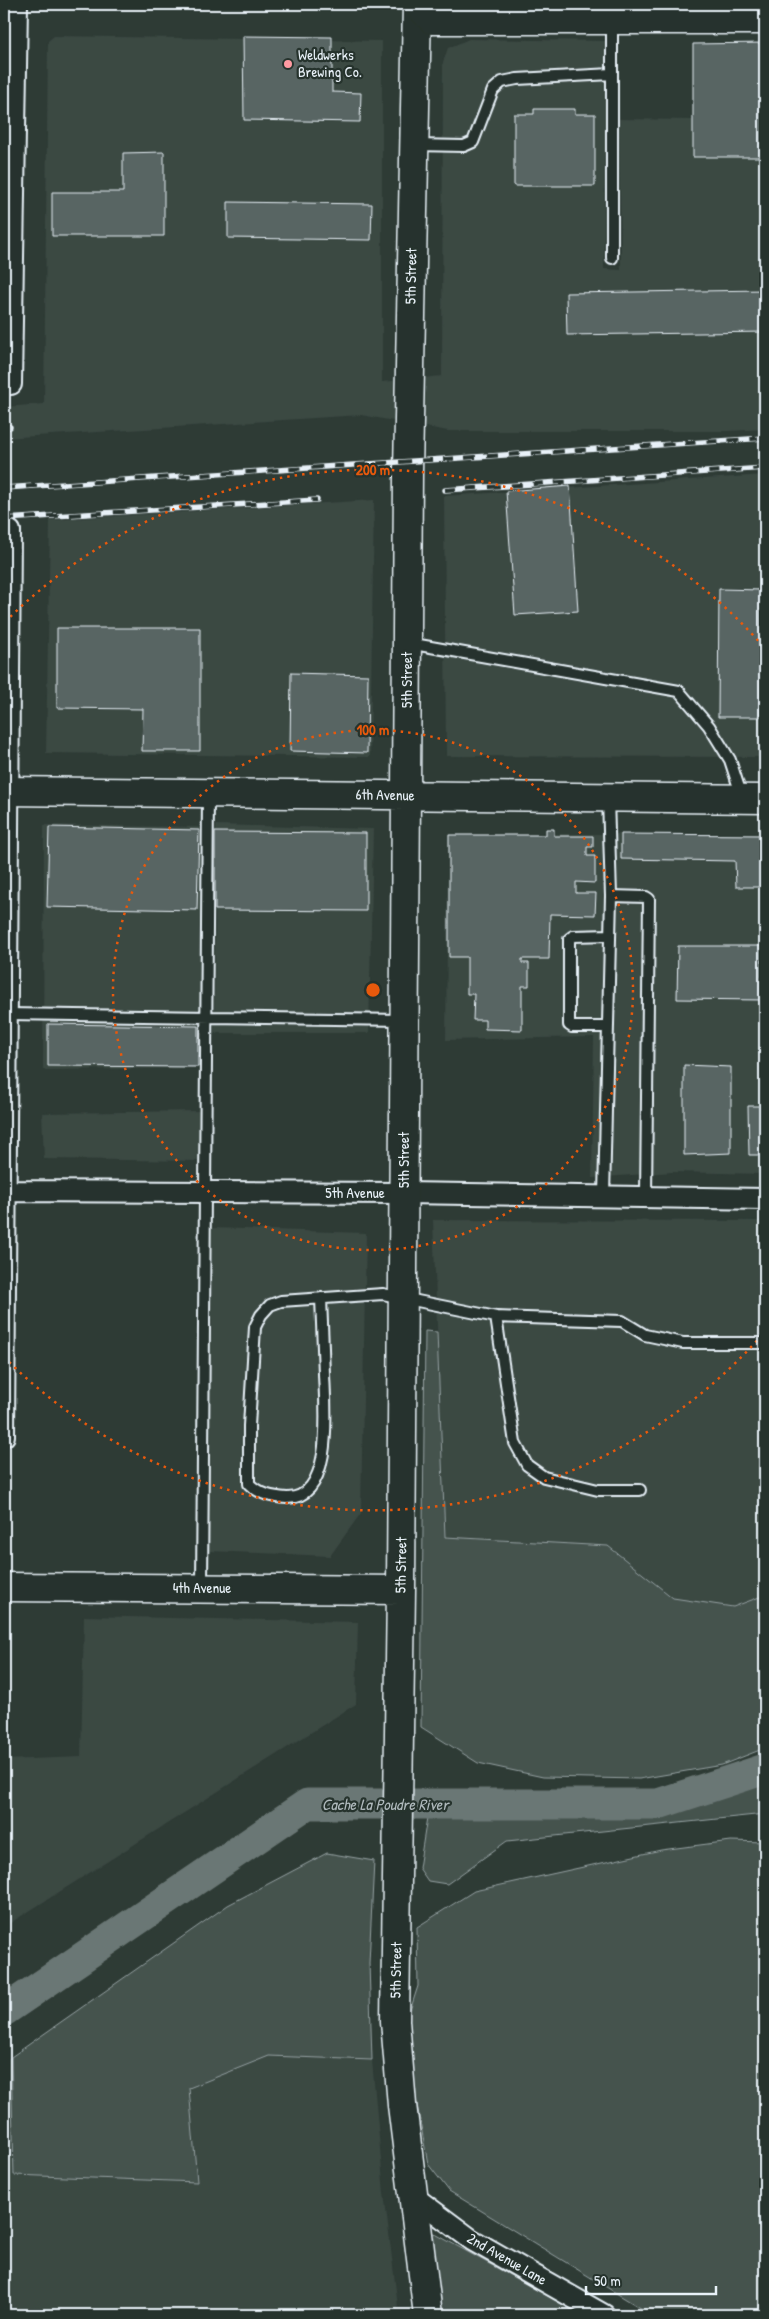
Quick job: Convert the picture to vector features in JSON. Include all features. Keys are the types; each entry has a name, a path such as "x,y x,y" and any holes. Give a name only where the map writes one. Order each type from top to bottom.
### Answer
{"main road":[{"path":"417,4 432,20 612,12 765,20"},
{"name":"5th Street","path":"417,4 407,643 401,1590 395,2021 428,2315"},
{"name":"6th Avenue","path":"6,791 754,799"},
{"name":"4th Avenue","path":"4,1587 401,1590"}],"street":[{"path":"7,384 17,4"},
{"path":"4,1436 6,791 10,531"},
{"name":"5th Avenue","path":"5,1191 404,1193 765,1199"},
{"name":"2nd Avenue Lane","path":"414,2196 472,2240 604,2315"}],"lane":[{"path":"612,12 612,258"},
{"path":"414,145 464,146 473,142 493,90 502,82 517,79 612,74"},
{"path":"407,643 679,691 709,726 754,799"},
{"path":"202,1588 207,1193 208,793"},
{"path":"604,1196 611,896 608,797"},
{"path":"611,896 646,897 649,899 646,1197"},
{"path":"608,1026 572,1027 569,1025 570,939 573,936 610,935"},
{"path":"6,1020 207,1017 404,1020"},
{"path":"321,1298 326,1439 318,1472 310,1489 293,1498 269,1497 249,1484 249,1426 255,1327 261,1315 270,1305 281,1301 321,1298 383,1294 403,1300 496,1317 622,1321 646,1335 683,1343 765,1343"},
{"path":"496,1317 515,1443 527,1465 544,1477 598,1490 640,1490"}],"shaded area":[{"path":"54,36 382,41 382,382 442,376 443,62 448,48 469,39 606,41 604,269 621,270 619,119 693,120 694,157 765,157 765,429 728,431 448,431 361,415 4,438 4,407 44,404 48,41"},
{"path":"765,475 765,757 446,756 444,496"},
{"path":"374,500 370,757 46,753 50,520"},
{"path":"44,825 202,827 201,1068 43,1070"},
{"path":"216,825 373,829 369,1033 214,1033"},
{"path":"448,834 765,834 765,1174 672,1172 592,1178 594,1037 446,1040"},
{"path":"201,1111 202,1161 44,1159 42,1113"},
{"path":"433,1220 765,1221 765,1595 733,1607 677,1601 608,1546 445,1537"},
{"path":"212,1228 366,1233 361,1513 330,1556 209,1551"},
{"path":"425,1331 437,1332 445,1537 608,1546 673,1598 733,1607 765,1595 765,1748 722,1765 639,1779 543,1777 478,1763 421,1727"},
{"path":"84,1616 358,1622 356,1704 4,1927 4,1760 81,1757"},
{"path":"765,1782 765,1814 507,1841 447,1884 428,1881 419,1868 428,1811 511,1815 677,1808"},
{"path":"731,1841 765,1842 765,2315 652,2315 449,2191 428,2164 416,2099 408,2017 418,1986 417,1927 474,1891 661,1850"},
{"path":"327,1853 374,1861 369,1963 372,2060 269,2056 189,2088 197,2182 14,2175 11,2057 228,1905"},
{"path":"269,2056 372,2060 384,2193 399,2315 4,2315 4,2061 11,2057 14,2175 197,2182 189,2088"},
{"path":"428,2230 582,2315 443,2315"}],"building":[{"name":"Weldwerks Brewing Co.","path":"243,36 332,37 332,92 361,93 360,122 244,120"},
{"path":"765,43 765,157 693,157 693,44"},
{"path":"534,109 575,109 575,114 595,114 595,186 514,186 514,114 534,114"},
{"path":"164,152 164,236 52,236 52,192 123,192 123,153"},
{"path":"228,202 372,204 371,240 228,238"},
{"path":"765,290 765,332 567,335 566,293"},
{"path":"570,486 578,611 515,615 506,491"},
{"path":"719,589 761,590 760,717 718,717"},
{"path":"57,628 200,628 200,751 142,751 143,709 57,708"},
{"path":"291,673 368,675 367,753 290,751"},
{"path":"49,827 199,830 197,910 47,907"},
{"path":"546,829 554,829 554,836 593,836 593,847 587,847 587,856 595,856 595,883 576,882 576,893 596,893 595,915 550,914 549,959 522,959 522,963 529,963 529,986 522,986 522,1030 485,1029 485,1020 473,1020 474,994 467,994 467,957 449,957 449,835 546,835"},
{"path":"215,832 366,833 366,911 215,910"},
{"path":"621,834 765,835 765,887 736,887 735,861 621,859"},
{"path":"678,946 762,946 762,1000 677,999"},
{"path":"48,1024 198,1026 198,1067 48,1066"},
{"path":"684,1065 731,1067 731,1153 684,1155"},
{"path":"748,1106 765,1106 765,1155 749,1155"}],"waterway":[{"name":"Cache La Poudre River","path":"4,2011 307,1804 658,1804 765,1769"}],"railway":[{"path":"4,427 10,427"},
{"path":"4,488 765,438"},
{"path":"445,490 765,468"},
{"path":"4,519 317,500"}],"place":[{"name":"Weldwerks Brewing Co.","path":"288,64"}]}
